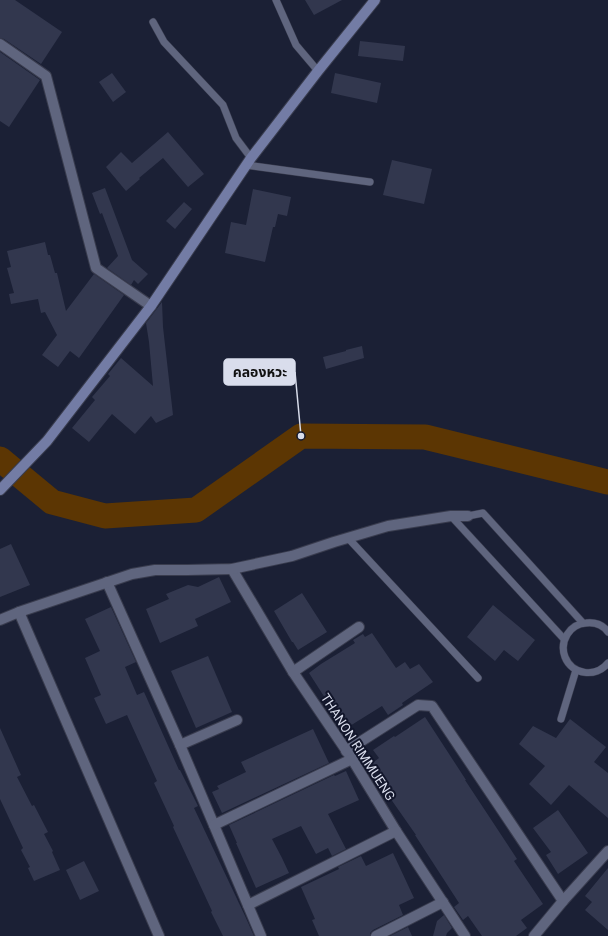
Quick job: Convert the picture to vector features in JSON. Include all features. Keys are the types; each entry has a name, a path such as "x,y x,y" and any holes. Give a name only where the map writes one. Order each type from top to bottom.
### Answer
{"street":[{"path":"0,490 47,441 151,306 248,162 375,0"},
{"path":"0,44 46,76 96,268 151,306"},
{"path":"0,620 19,612 132,574 155,570 232,569 292,556 388,526 451,516 468,516"},
{"name":"THANON RIMMUENG","path":"232,569 294,672 465,936"},
{"path":"107,582 180,745 261,936"},
{"path":"19,612 159,936"},
{"path":"294,672 359,627"},
{"path":"214,825 349,755 418,705 432,706 563,901"},
{"path":"180,745 237,720"},
{"path":"248,906 396,831"},
{"path":"534,936 608,851"},
{"path":"376,936 443,902"}],"lane":[{"path":"276,0 296,45 318,71"},
{"path":"153,22 164,42 223,105 236,138 248,162 370,182"},
{"path":"468,516 483,513 583,623"},
{"path":"451,516 564,640"},
{"path":"348,538 478,678"},
{"path":"608,632 600,625 591,622 583,623 575,626 568,632 564,640 563,648 565,657 569,664 576,670 584,673 599,671 608,663"},
{"path":"561,719 576,670"}],"building":[{"path":"0,0 15,0 62,32 41,64 4,39 0,38"},
{"path":"305,0 342,0 314,15"},
{"path":"360,41 405,46 403,61 358,56"},
{"path":"0,52 40,80 9,127 0,121"},
{"path":"112,73 126,92 113,102 99,82"},
{"path":"335,73 381,83 377,103 331,93"},
{"path":"168,132 204,174 188,187 163,158 126,191 106,167 121,152 132,163"},
{"path":"392,160 432,169 424,204 383,195"},
{"path":"105,188 132,260 148,274 138,284 134,280 131,285 107,268 118,256 102,213 100,214 92,193"},
{"path":"253,189 291,197 287,216 278,214 275,227 273,227 265,262 225,253 231,222 246,225"},
{"path":"184,202 192,209 175,229 166,221"},
{"path":"45,242 48,255 50,255 55,273 57,273 66,311 94,274 124,295 79,358 70,351 58,367 42,355 57,335 45,312 41,313 38,299 11,304 9,294 14,293 7,268 11,267 7,251"},
{"path":"162,302 163,327 173,415 156,423 151,416 135,434 112,414 89,442 72,428 95,400 92,397 110,376 108,374 121,358 153,386 146,323"},
{"path":"362,346 364,358 326,369 323,357"},
{"path":"11,544 30,585 0,597 0,549"},
{"path":"219,577 231,602 195,619 198,626 160,643 146,609 169,599 166,594 188,585 198,587"},
{"path":"302,593 327,632 298,650 274,611"},
{"path":"493,605 535,640 518,661 504,650 495,661 467,637"},
{"path":"111,607 136,662 125,667 137,695 144,692 179,770 198,806 194,808 254,936 223,936 173,827 174,826 154,783 157,781 127,715 106,724 94,698 101,695 85,658 100,651 85,619"},
{"path":"372,633 396,668 405,662 410,669 419,664 433,682 402,703 403,705 388,715 382,706 345,729 309,673 355,643 353,640 363,634 365,637"},
{"path":"208,656 232,712 196,728 171,671"},
{"path":"425,717 517,859 514,861 543,904 521,920 527,928 516,936 482,936 468,916 463,920 454,907 459,903 416,835 374,775 377,773 371,764 379,758 373,750"},
{"path":"570,719 606,747 594,762 608,773 608,818 569,785 551,805 529,784 545,766 519,744 533,726 556,738"},
{"path":"0,728 21,775 17,777 48,832 44,834 53,851 52,852 60,870 34,881 28,868 30,867 21,850 23,848 0,799"},
{"path":"313,729 329,763 222,813 212,792 219,789 217,786 246,772 241,762"},
{"path":"346,771 359,800 328,814 346,849 332,856 328,848 316,854 301,826 272,839 289,873 256,888 229,825 334,775 335,776"},
{"path":"558,810 588,853 558,874 546,855 551,852 533,828"},
{"path":"393,853 414,898 399,905 403,915 373,930 370,933 370,936 319,936 312,920 315,919 301,887 339,869 338,867 361,856 366,866"},
{"path":"84,861 99,891 80,900 66,870"},
{"path":"608,868 608,930 585,910 592,902 585,896"},
{"path":"444,915 452,928 446,936 433,936 437,921"},
{"path":"408,927 412,936 390,936"}],"waterway":[{"path":"0,459 52,502 105,516 196,510 301,436 425,437 608,482"}],"place":[{"name":"คลองหวะ","path":"301,436"}]}
